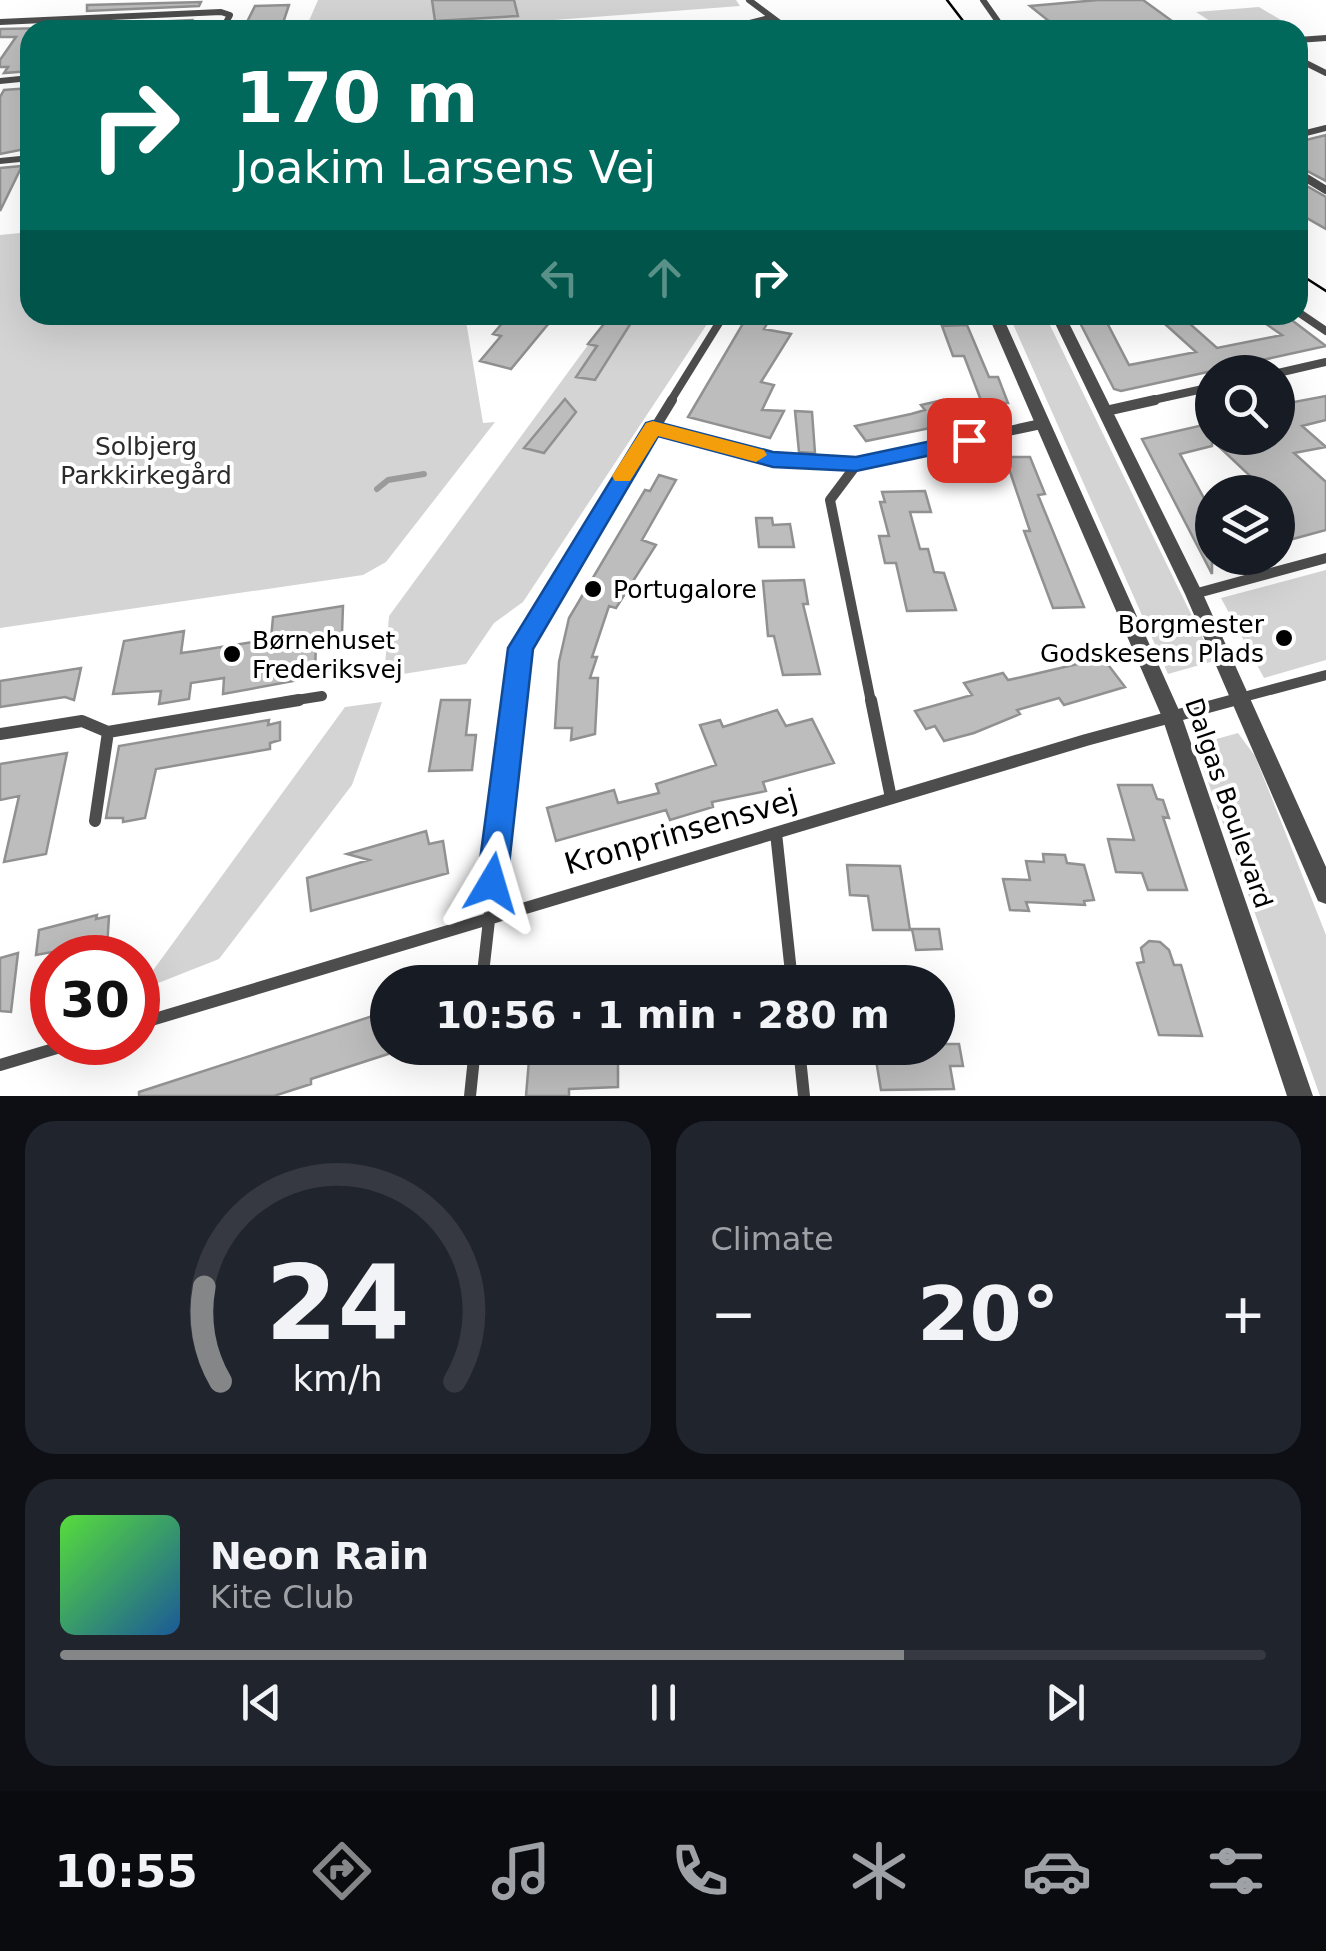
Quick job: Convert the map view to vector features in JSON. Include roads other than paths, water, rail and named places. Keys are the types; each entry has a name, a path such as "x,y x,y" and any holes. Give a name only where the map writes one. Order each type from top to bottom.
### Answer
{"street":[{"path":"749,0 772,20"},
{"path":"50,20 227,13 225,20"},
{"path":"761,20 769,18"},
{"path":"484,965 520,648 718,325"},
{"name":"Dalgas Boulevard","path":"999,325 1172,717 1300,1096"},
{"name":"Dalgas Boulevard","path":"1063,325 1194,594 1326,893"},
{"path":"1295,369 1326,362"},
{"path":"1106,411 1195,391"},
{"path":"653,428 773,460 856,464 1040,424"},
{"path":"856,464 830,500 891,798"},
{"path":"1194,594 1326,558"},
{"path":"1242,698 1326,675"},
{"path":"0,734 82,721 108,732 322,696"},
{"name":"Kronprinsensvej","path":"160,1017 891,798 1242,698"},
{"path":"94,820 108,732"},
{"path":"776,833 790,965"},
{"path":"0,1065 30,1056"},
{"path":"470,1096 473,1065"},
{"path":"801,1065 804,1096"}],"waterway":[{"path":"377,489 388,480 424,474"}],"tram line":[{"path":"947,0 962,20"},
{"path":"1308,279 1326,291"}],"place":[{"name":"Portugalore","path":"593,589"},
{"name":"Borgmester Godskesens Plads","path":"1284,638"},
{"name":"Børnehuset Frederiksvej","path":"232,654"}],"park label":[{"name":"Solbjerg Parkkirkegård","path":"146,460"}]}
